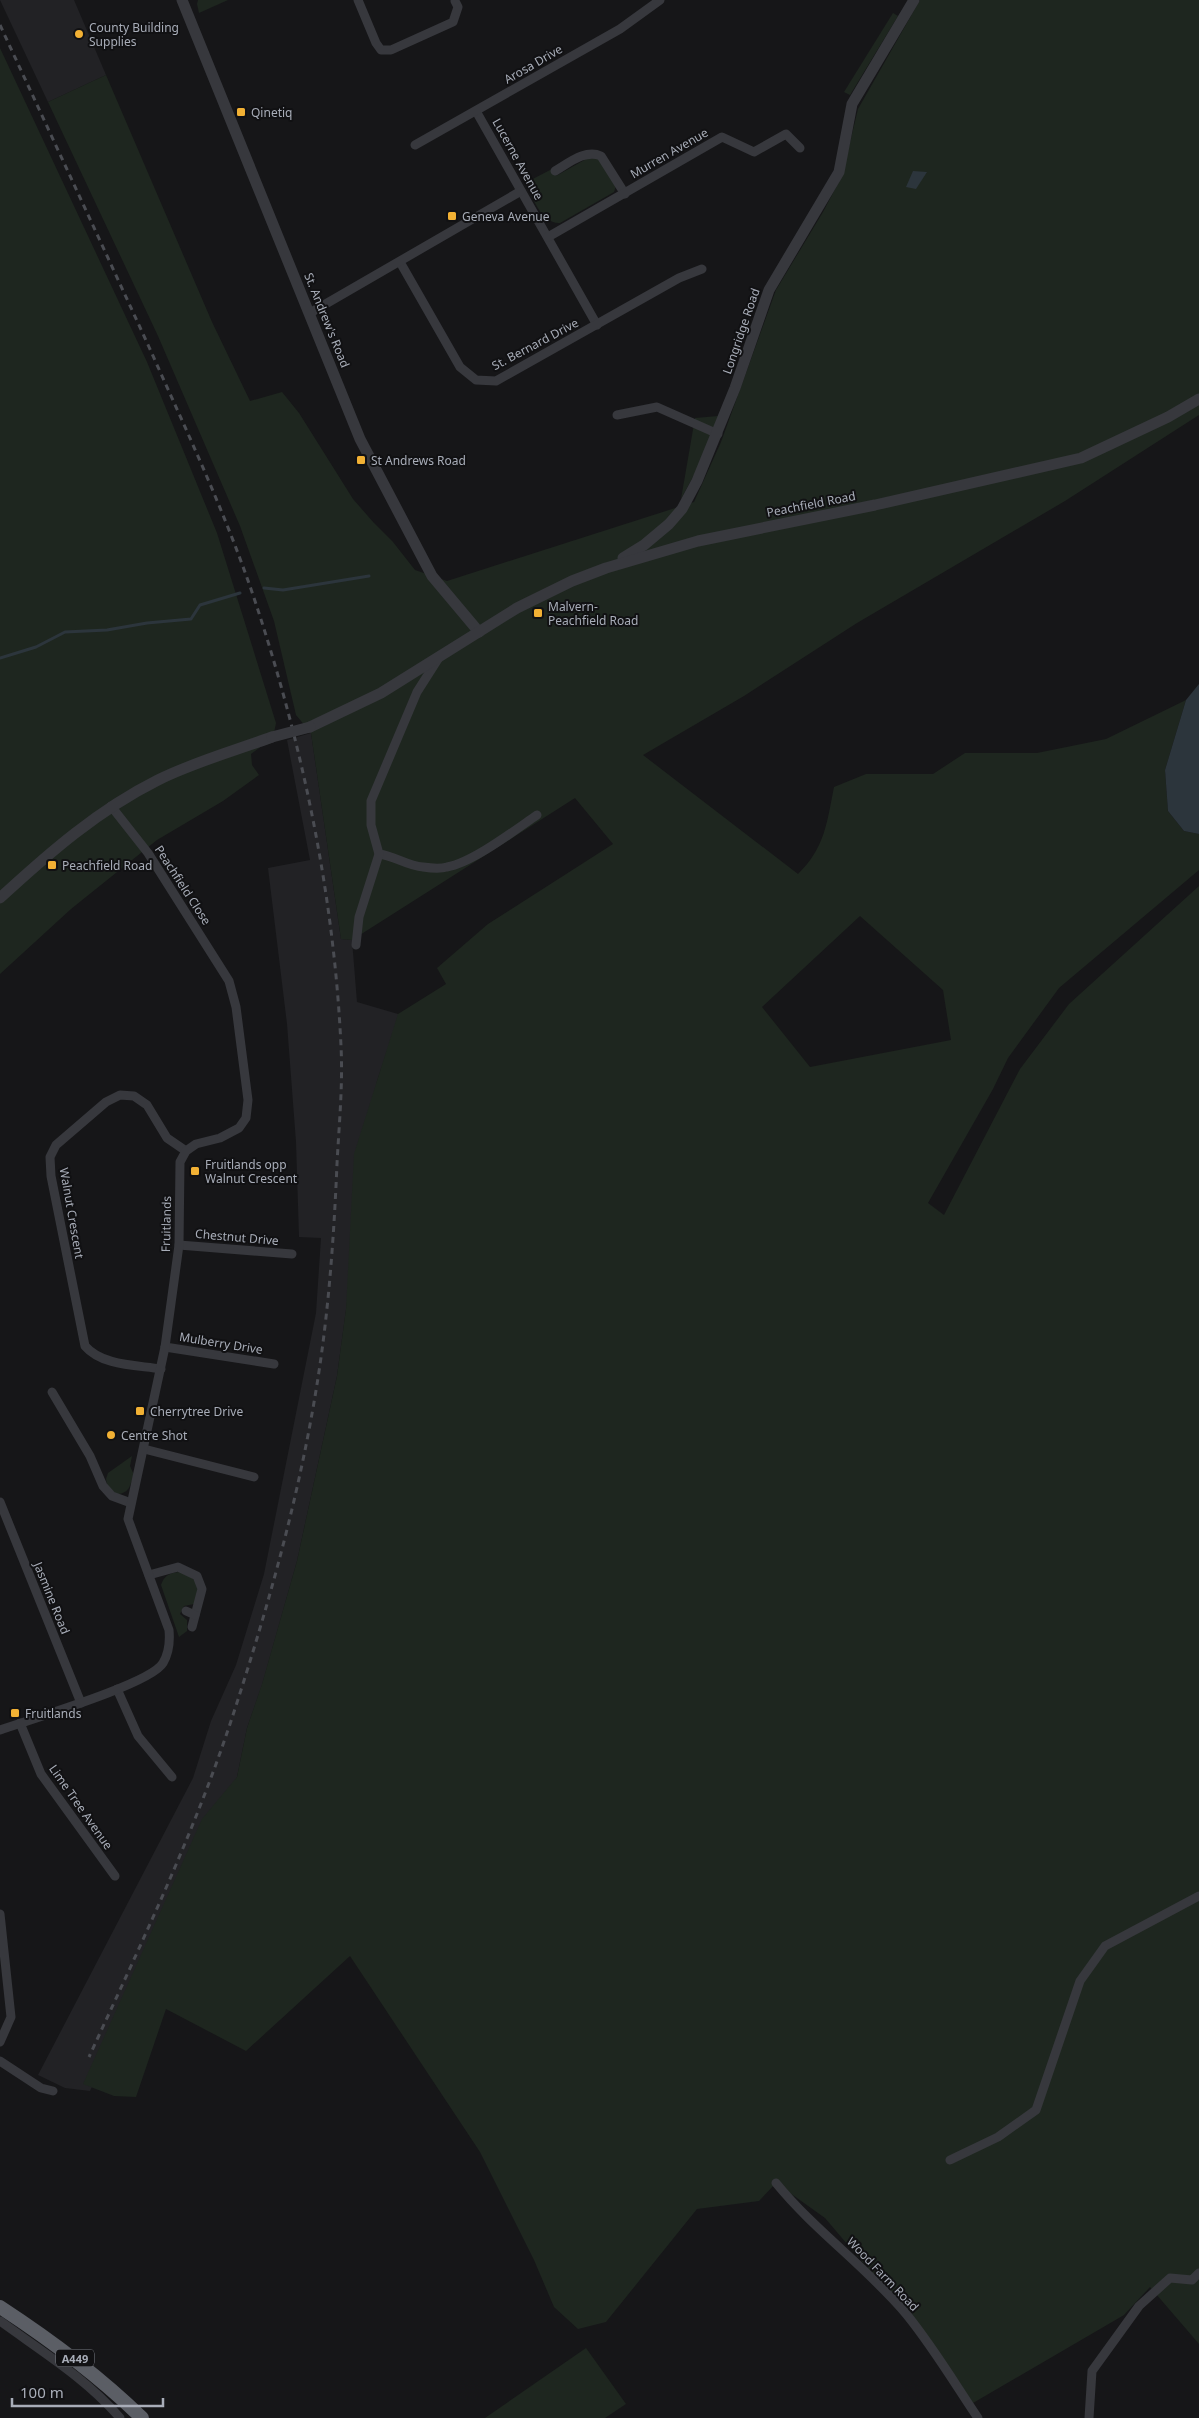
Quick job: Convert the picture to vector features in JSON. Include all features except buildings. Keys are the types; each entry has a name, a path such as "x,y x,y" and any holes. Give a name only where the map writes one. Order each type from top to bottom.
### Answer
{"highway":[{"name":"A449","path":"0,2307 50,2339 116,2392 142,2418"}],"street":[{"name":"St. Andrew's Road","path":"182,0 360,439 423,559 441,588 479,632"},
{"path":"358,0 376,44 382,50 391,50 453,22 458,7 456,0"},
{"name":"Arosa Drive","path":"415,145 620,28 660,0"},
{"name":"Longridge Road","path":"606,568 644,545 682,509 718,434 769,290 839,172 852,104 914,0"},
{"name":"Lucerne Avenue","path":"476,111 597,325"},
{"name":"Murren Avenue","path":"548,237 722,137 754,152 786,134 800,148"},
{"path":"555,171 586,154 594,153 601,156 625,194"},
{"path":"310,314 521,192"},
{"name":"St. Bernard Drive","path":"400,262 460,367 476,380 496,381 679,278 702,269"},
{"name":"Peachfield Road","path":"0,898 54,848 111,806 159,779 272,737 310,727 381,694 438,660 524,604 572,581 606,568 698,541 875,505 1081,458 1168,417 1199,399"},
{"path":"617,415 657,407 718,434"},
{"name":"Peachfield Road","path":"379,854 371,825 371,801 417,692 438,660"},
{"name":"Peachfield Close","path":"111,806 148,853 230,981 241,1036 248,1100 246,1118 239,1128 220,1138 196,1144 186,1151"},
{"path":"356,945 359,917 379,854 390,856 399,862 422,867 447,867 464,861 537,815"},
{"name":"Walnut Crescent","path":"161,1369 124,1364 98,1357 85,1346 52,1184 50,1157 56,1145 106,1102 120,1095 134,1096 147,1105 167,1138 186,1151"},
{"name":"Fruitlands","path":"0,1730 81,1703 146,1676 162,1665 170,1644 169,1630 128,1519 165,1347 180,1245 180,1162 186,1151"},
{"name":"Chestnut Drive","path":"180,1245 292,1254"},
{"name":"Mulberry Drive","path":"165,1347 274,1364"},
{"path":"52,1392 90,1456 103,1486 112,1496 131,1503"},
{"path":"144,1449 254,1477"},
{"name":"Jasmine Road","path":"0,1502 81,1703"},
{"path":"149,1575 178,1567 196,1576 202,1589 192,1627"},
{"path":"186,1611 196,1615"},
{"path":"118,1689 138,1736 172,1777"},
{"name":"Lime Tree Avenue","path":"20,1723 40,1774 115,1876"},
{"path":"950,2160 998,2137 1036,2110 1080,1982 1105,1946 1199,1896"},
{"path":"0,1914 11,2018 0,2042"},
{"path":"0,2061 41,2088 53,2091"},
{"name":"Wood Farm Road","path":"776,2183 793,2203 818,2224 907,2315 978,2418"},
{"path":"1089,2418 1092,2371 1139,2306 1170,2278 1192,2280 1199,2273"},
{"path":"0,2321 78,2378 109,2405 120,2418"}],"shaded area":[{"path":"0,0 74,0 106,75 48,102"},
{"path":"198,0 228,0 199,13"},
{"path":"920,0 1199,0 1199,415 1065,501 857,623 744,696 643,755 798,874 814,854 824,834 834,787 866,774 933,774 965,753 1037,753 1106,739 1186,700 1165,770 1168,811 1184,831 1199,834 1199,870 1059,988 1008,1058 993,1089 928,1203 944,1215 1020,1069 1069,1004 1199,886 1199,2344 1150,2287 1124,2315 973,2403 881,2284 825,2218 776,2183 759,2201 697,2209 606,2322 578,2329 554,2307 534,2260 480,2152 350,1956 246,2051 166,2009 136,2097 114,2096 83,2084 202,1819 237,1777 247,1728 262,1684 297,1561 337,1376 346,1309 354,1154 398,1014 446,984 437,968 488,924 613,844 575,798 352,940 341,939 311,733 296,715 274,621 240,526 158,336 48,102 106,75 212,322 250,401 282,392 299,413 353,499 393,542 415,570 447,581 694,502 721,442 776,290 823,212 842,176 858,109","holes":["860,916 943,990 951,1040 810,1067 762,1007"]},
{"path":"893,13 898,16 850,95 844,92"},
{"path":"0,48 147,362 217,533 276,723 272,743 262,746 251,754 252,765 259,775 223,801 157,840 71,909 0,974"},
{"path":"588,158 599,159 616,186 614,192 560,223 548,219 538,209 525,183 552,169 556,176"},
{"path":"913,171 927,172 916,189 906,187"},
{"path":"718,416 701,462 681,499 695,418"},
{"path":"1199,684 1199,834 1184,831 1168,811 1165,770 1186,700"},
{"path":"311,733 341,939 352,940 357,1002 398,1014 399,1016 377,1081 337,1376 297,1561 262,1685 247,1728 237,1777 90,2091 65,2088 38,2075 193,1778 211,1721 236,1665 264,1574 316,1313 321,1238 299,1237 296,1142 287,1024 268,868 310,860 287,740"},
{"path":"132,1456 130,1466 134,1475 130,1486 124,1493 116,1494 107,1485 108,1473"},
{"path":"179,1572 191,1577 198,1584 198,1597 194,1604 184,1606 180,1614 187,1620 187,1631 179,1637 161,1585 167,1576"},
{"path":"586,2348 626,2404 605,2418 485,2418"}],"waterway":[{"path":"264,588 283,590 369,576"},
{"path":"0,658 36,647 65,632 107,630 147,623 191,619 200,605 240,593"}],"railway":[{"path":"0,25 192,442 245,571 288,712 314,822 331,934 341,1046 341,1090 334,1217 325,1325 311,1421 282,1551 245,1679 200,1806 165,1890 89,2057"}],"place":[{"name":"County Building Supplies","path":"79,34"},
{"name":"Qinetiq","path":"241,112"},
{"name":"Geneva Avenue","path":"452,216"},
{"name":"St Andrews Road","path":"361,460"},
{"name":"Malvern- Peachfield Road","path":"538,613"},
{"name":"Peachfield Road","path":"52,865"},
{"name":"Fruitlands opp Walnut Crescent","path":"195,1171"},
{"name":"Cherrytree Drive","path":"140,1411"},
{"name":"Centre Shot","path":"111,1435"},
{"name":"Fruitlands","path":"15,1713"}]}
